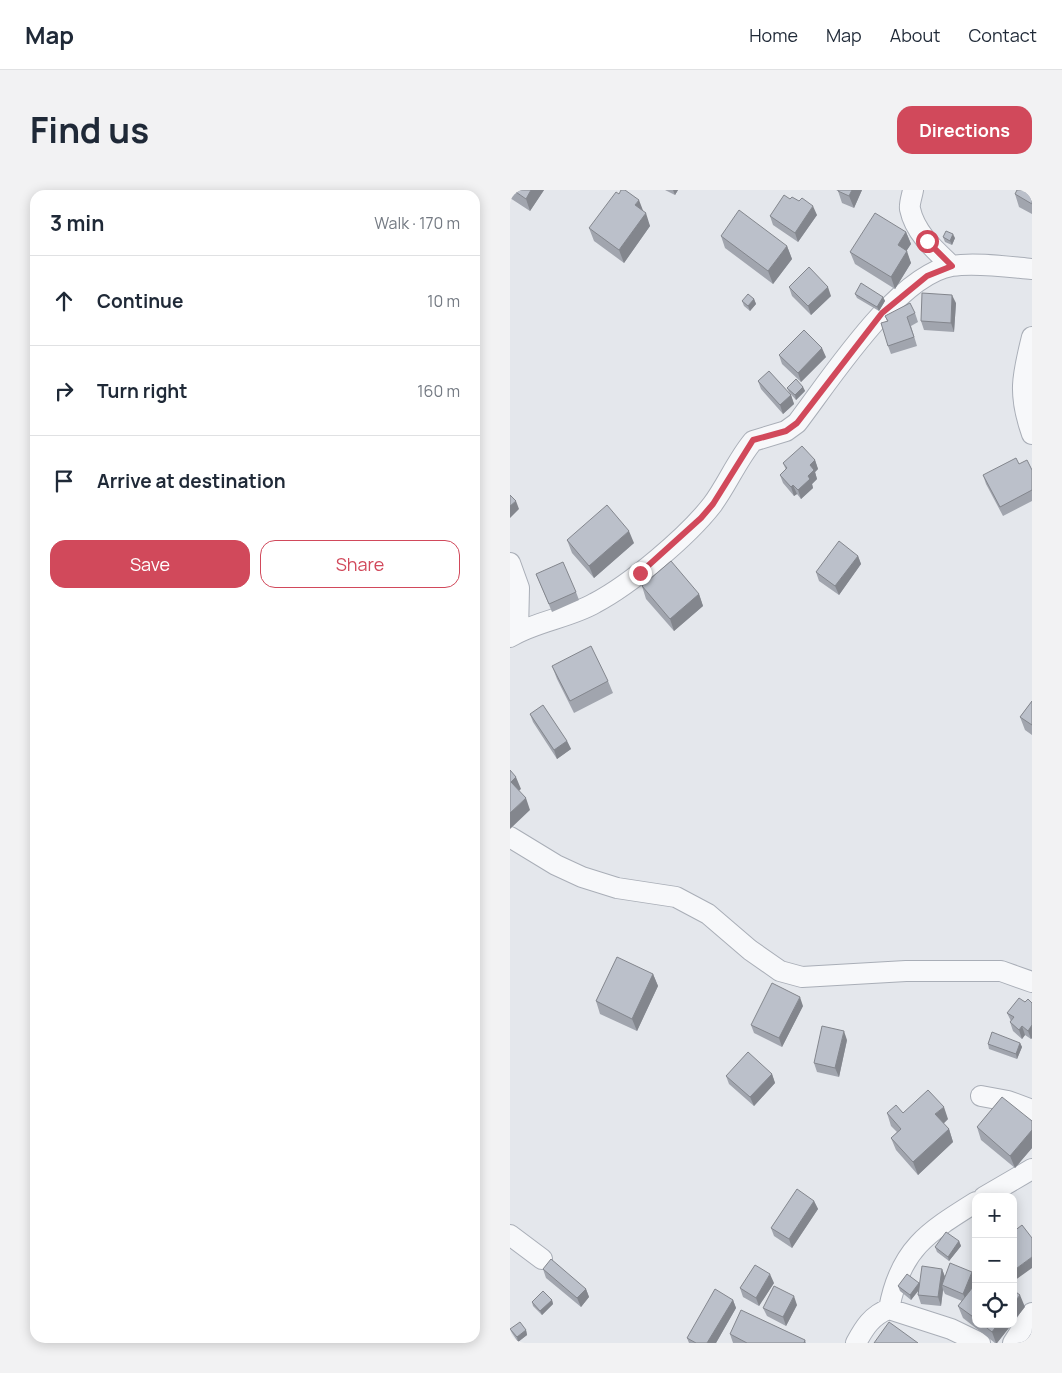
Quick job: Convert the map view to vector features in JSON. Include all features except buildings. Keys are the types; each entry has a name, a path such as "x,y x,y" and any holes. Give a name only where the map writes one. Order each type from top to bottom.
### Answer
{"street":[{"path":"913,190 910,208 920,232 952,266"},
{"path":"510,563 519,588 514,634 594,604 640,573 701,518 713,504 753,440 786,431 797,423 882,313 927,276 952,266 1032,268"},
{"path":"1032,337 1023,374 1023,409 1032,434"},
{"path":"510,837 556,865 582,877 617,888 676,897 708,914 750,950 780,971 794,975 827,977 906,971 1001,971 1032,982"},
{"path":"980,1096 1008,1101 1032,1110"},
{"path":"991,1193 1032,1168"},
{"path":"889,1309 892,1289 911,1250 935,1227 972,1204"},
{"path":"510,1235 542,1259"},
{"path":"856,1343 866,1326 879,1313 889,1309 951,1329 980,1343"},
{"path":"1013,1343 1032,1313"}],"route":[{"path":"640,573 701,518 713,504 753,440 786,431 797,423 882,313 912,286 927,276 952,266 927,241"}]}
